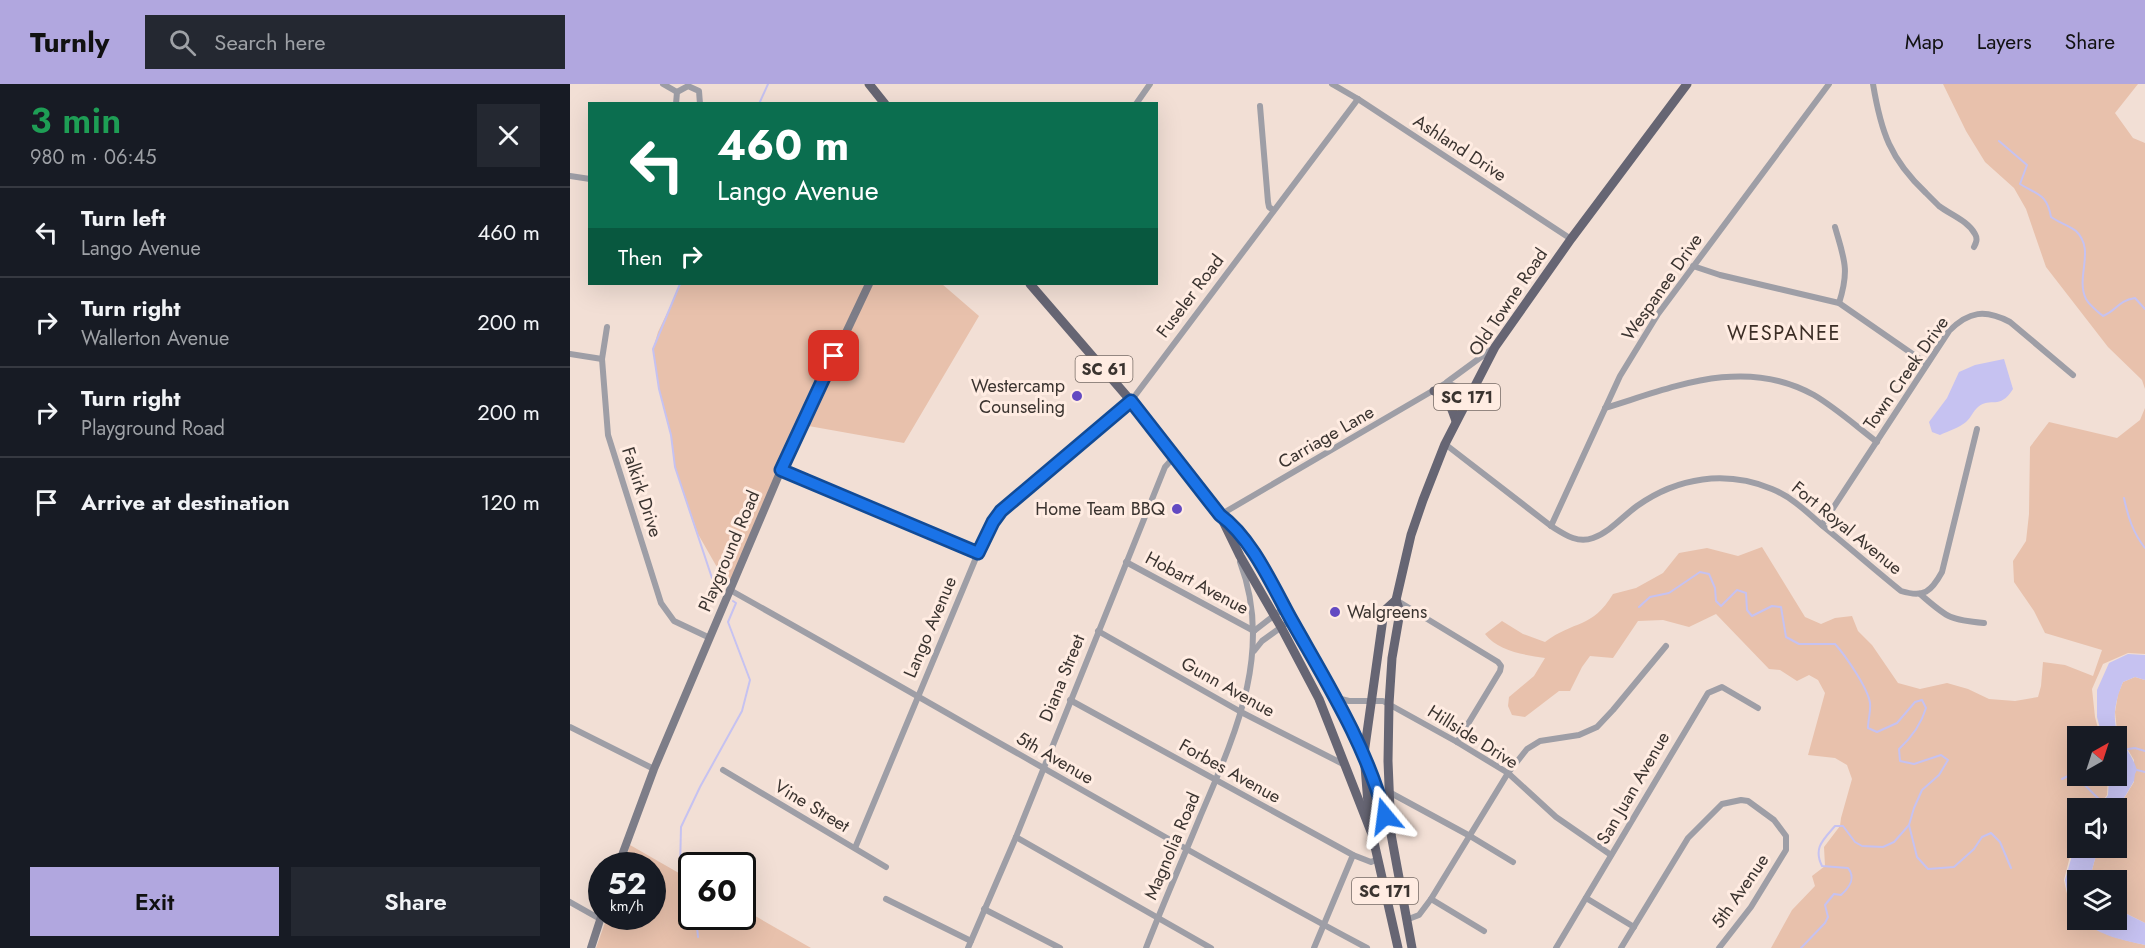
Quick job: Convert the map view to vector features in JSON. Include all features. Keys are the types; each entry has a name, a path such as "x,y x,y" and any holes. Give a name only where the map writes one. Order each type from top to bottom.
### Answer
{"main road":[{"path":"869,84 883,102"},
{"name":"Old Towne Road","path":"1396,600 1411,535 1445,444 1495,347 1571,239 1687,84"},
{"name":"Playground Road","path":"622,852 654,769 781,470 869,285"},
{"name":"SC 61","path":"1031,285 1131,401 1220,515 1240,556 1319,699 1372,834"},
{"path":"1434,390 1443,394 1449,401 1456,421"},
{"name":"SC 61","path":"1220,515 1234,525 1239,532 1355,732 1374,778 1391,834"},
{"name":"SC 171","path":"1398,948 1372,834 1366,795 1364,754 1384,611 1396,600 1400,612 1392,658 1389,704 1389,792 1391,834 1412,948"},
{"path":"591,948 597,930"}],"street":[{"path":"663,84 677,92"},
{"path":"1137,102 1150,84"},
{"name":"Ashland Drive","path":"1332,84 1571,239"},
{"name":"Wespanee Drive","path":"1551,526 1620,376 1658,314 1829,84"},
{"path":"1873,84 1884,137 1894,156 1912,180 1940,206 1971,229 1977,240 1974,247"},
{"path":"676,102 677,92 684,87 697,86 701,95 700,102"},
{"name":"Fuseler Road","path":"1131,401 1358,99"},
{"path":"1260,106 1268,202 1269,207 1273,210"},
{"path":"570,176 588,179"},
{"path":"1835,227 1846,265 1846,282 1839,303"},
{"path":"1694,266 1720,275 1839,303 1927,364"},
{"name":"Town Creek Drive","path":"1822,525 1949,331 1968,316 1990,314 2010,322 2073,375"},
{"name":"Falkirk Drive","path":"607,327 602,359 608,435 661,603 674,621 710,638"},
{"name":"Carriage Lane","path":"1220,515 1446,383 1495,347"},
{"path":"570,354 602,359"},
{"path":"1605,408 1694,382 1741,375 1788,384 1812,394 1829,404 1877,442"},
{"path":"1446,383 1471,391"},
{"name":"Lango Avenue","path":"855,849 918,695 993,522 1001,511 1131,401"},
{"path":"1920,594 1928,592 1935,585 1942,572 1977,429"},
{"name":"Fort Royal Avenue","path":"1445,444 1551,526 1569,538 1582,540 1592,539 1638,505 1661,491 1684,482 1709,478 1734,479 1773,489 1788,497 1901,591 1920,594"},
{"name":"Diana Street","path":"968,948 1016,837 1165,467 1175,456"},
{"path":"781,470 978,553"},
{"name":"Magnolia Road","path":"1146,948 1216,780 1241,712 1253,652 1254,631 1251,604 1244,573 1220,515"},
{"name":"Hobart Avenue","path":"1126,562 1254,631"},
{"name":"5th Avenue","path":"730,590 918,695 1042,768 1367,948"},
{"path":"1920,594 1943,614 1956,621 1984,623"},
{"path":"1396,600 1501,666 1457,742"},
{"path":"1254,631 1284,607"},
{"path":"1253,652 1262,641 1292,620"},
{"name":"Gunn Avenue","path":"1098,631 1241,712 1346,765"},
{"path":"1406,920 1419,915 1431,899 1508,773 1527,749 1540,741 1579,735 1597,727 1614,710 1666,646"},
{"name":"San Juan Avenue","path":"1556,948 1708,693 1722,687 1758,708"},
{"name":"Hillside Drive","path":"1334,697 1349,701 1383,701 1457,742 1508,773 1556,817 1611,855"},
{"name":"Forbes Avenue","path":"1070,700 1353,855 1367,861 1378,859"},
{"path":"570,727 654,769"},
{"name":"Vine Street","path":"723,770 886,867"},
{"path":"1389,792 1513,862"},
{"name":"5th Avenue","path":"1634,927 1680,848 1695,830 1722,804 1748,801 1763,811 1782,829 1786,836 1786,850 1751,907 1719,948"},
{"path":"1016,837 1211,948"},
{"path":"1314,948 1353,855"},
{"path":"886,898 970,940"},
{"path":"1586,898 1634,927 1621,948"},
{"path":"1431,899 1484,931"},
{"path":"570,902 588,910"},
{"path":"984,909 1060,948"}],"shaded area":[{"path":"1943,84 2138,84 2115,113 2133,138 2145,143 2145,389 2142,380 2108,347 2046,267 2026,209 2014,188 1985,162 1966,131"},
{"path":"681,285 943,285 979,316 904,443 803,425 730,590 698,534 675,467 671,435 659,389 653,349 658,332"},
{"path":"2004,359 2013,389 2008,396 2003,400 1983,404 1957,428 1940,435 1932,432 1929,422 1947,398 1959,372 1975,365"},
{"path":"2145,408 2145,654 2128,653 2103,664 2092,689 2097,726 2067,726 2067,786 2107,786 2105,798 2067,798 2067,858 2070,858 2064,880 2067,894 2067,930 2097,930 2145,945 2145,948 1771,948 1792,910 1815,886 1812,876 1825,866 1824,847 1840,826 1852,779 1847,765 1835,758 1808,755 1825,693 1818,680 1809,675 1797,681 1780,670 1769,669 1716,614 1689,627 1663,620 1638,621 1613,658 1590,656 1570,691 1559,691 1525,717 1512,715 1508,706 1509,697 1534,676 1545,658 1520,654 1504,648 1490,640 1485,634 1502,621 1523,634 1545,642 1590,619 1598,613 1613,594 1636,588 1663,573 1679,553 1707,548 1738,556 1762,547 1805,617 1821,624 1835,618 1852,616 1858,631 1872,645 1898,683 1920,689 1947,683 1968,689 1989,699 2015,701 2038,697 2043,662 2065,665 2093,676 2102,650 2045,633 2034,611 2014,582 2013,561 2026,541 2029,514 2030,447 2049,422 2117,438 2140,420"},
{"path":"2128,654 2145,655 2145,680 2135,677 2123,682 2117,700 2116,726 2099,726 2097,690 2109,663"},
{"path":"2135,677 2145,680 2145,923 2127,914 2127,870 2092,870 2095,858 2127,858 2127,798 2124,798 2134,782 2134,760 2127,748 2127,726 2116,726 2115,712 2123,682"},
{"path":"2127,750 2137,770 2134,781 2124,798 2106,798 2108,786 2127,786"},
{"path":"630,845 642,852 628,852"},
{"path":"2071,858 2095,858 2092,870 2068,870"},
{"path":"666,866 678,873 678,930 756,930 756,916 811,948 596,948 602,930 666,930"},
{"path":"2127,914 2145,923 2145,945 2120,939 2096,930 2127,930"}],"waterway":[{"path":"760,102 768,84"},
{"path":"1999,141 2027,165 2020,184 2041,196 2047,204 2051,217 2076,231 2082,238 2085,255 2083,291 2090,304 2103,316 2121,303 2135,298 2145,309"},
{"path":"680,285 653,349 659,389 671,435 675,467 716,590 722,594"},
{"path":"2124,498 2137,537 2145,548"},
{"path":"1639,607 1650,597 1669,593 1700,572 1709,574 1715,588 1716,601 1721,606 1737,590 1746,593 1747,610 1752,616 1772,606 1781,607 1786,637 1799,644 1835,644 1856,672 1865,689 1870,706 1868,728 1877,732 1897,723 1915,702 1922,700 1926,708 1922,720 1899,749 1900,761 1914,764 1941,755 1948,760 1939,775 1922,790 1914,808 1909,825 1917,857 1928,869 1954,867 1974,849 1982,837 1991,833 2000,842 2011,868"},
{"path":"680,852 681,827 700,787 742,711 750,680 728,622 736,603 733,601"},
{"path":"2128,749 2135,748 2145,751"},
{"path":"2137,770 2145,772"},
{"path":"2062,779 2070,775 2084,784 2098,798"},
{"path":"1801,948 1825,923 1828,917 1825,905 1834,894 1841,895 1852,879 1848,868 1822,866 1819,860 1821,844 1835,826 1843,826 1855,842 1862,846 1883,847 1894,842 1909,825"},
{"path":"697,930 698,937"}],"place":[{"name":"Westercamp Counseling","path":"1077,396"},
{"name":"Home Team BBQ","path":"1177,509"},
{"name":"Walgreens","path":"1335,612"}],"district":[{"name":"WESPANEE","path":"1784,333"}],"route":[{"path":"834,356 781,470 978,553 1001,511 1131,401 1220,515 1234,525 1254,554 1355,732 1374,778 1385,816"}]}
